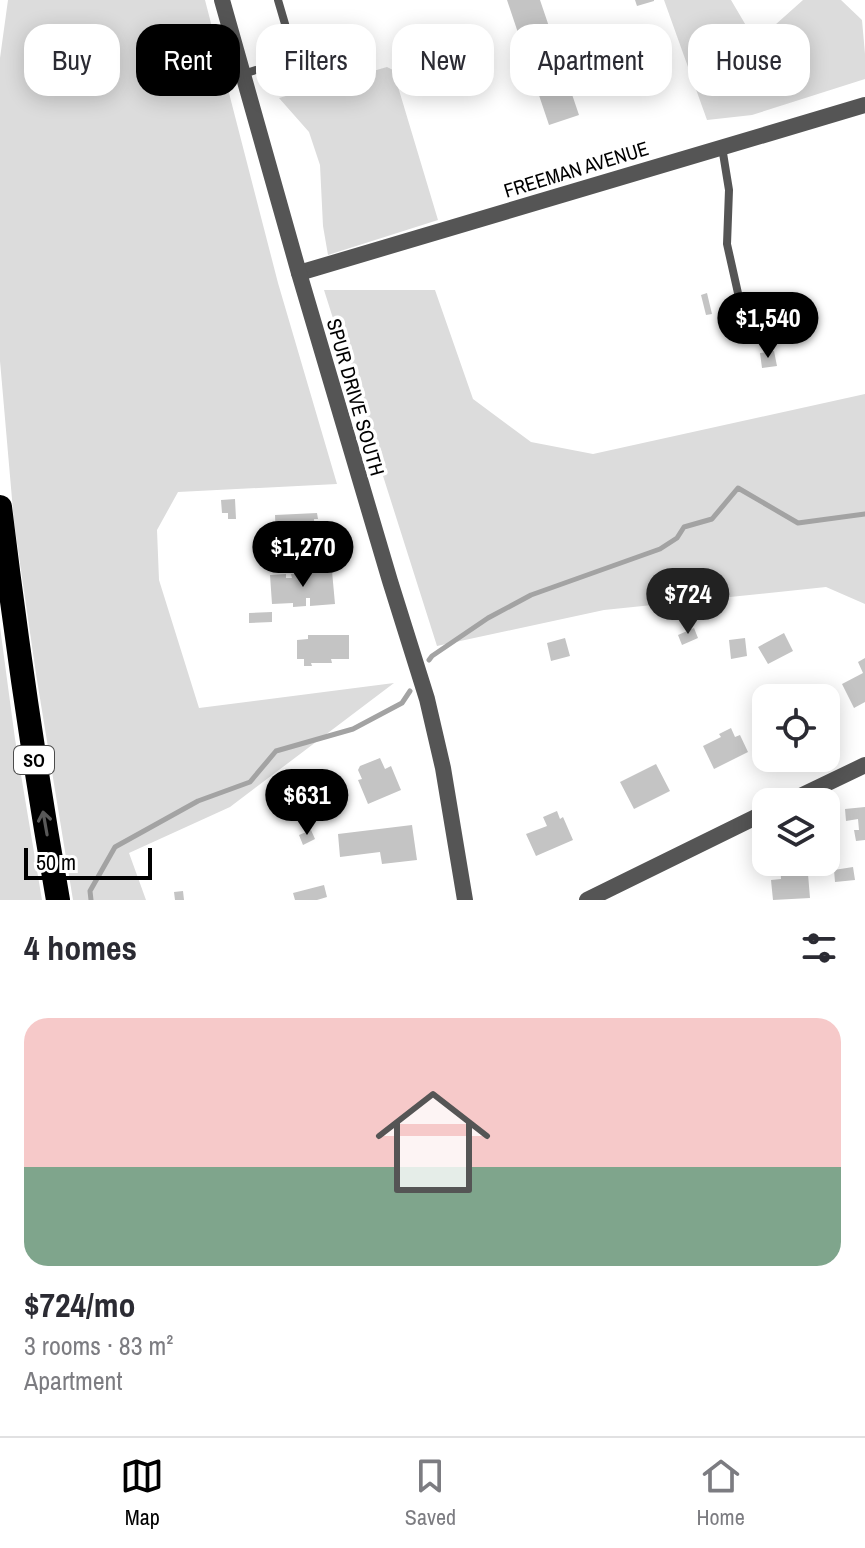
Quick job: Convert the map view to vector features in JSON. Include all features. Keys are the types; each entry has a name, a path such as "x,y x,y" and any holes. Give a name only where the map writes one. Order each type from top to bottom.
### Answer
{"highway":[{"name":"SO","path":"0,507 38,785 58,900"}],"street":[{"name":"SPUR DRIVE SOUTH","path":"222,0 299,273 427,699 443,768 465,900"},
{"name":"FREEMAN AVENUE","path":"299,273 865,105"},
{"path":"817,788 865,765"},
{"path":"587,900 752,819"}],"lane":[{"path":"243,74 295,58 278,0"},
{"path":"722,147 729,190 727,244 742,311"}],"shaded area":[{"path":"8,0 205,0 211,24 136,24 136,96 230,96 278,283 337,484 178,492 157,530 159,580 199,708 394,683 230,807 129,853 146,900 73,900 14,522 0,361 0,58"},
{"path":"664,0 731,0 745,24 688,24 688,67"},
{"path":"803,0 841,0 862,20 865,79 752,115 707,120 698,96 810,96 810,24 776,24"},
{"path":"387,67 392,70 392,96 401,96 438,220 328,255 323,226 320,165 309,132 279,98 376,96 376,70"},
{"path":"324,290 435,290 473,399 531,442 593,454 865,394 865,604 826,587 604,610 437,646"},
{"path":"0,627 15,739 42,900 0,900"}],"building":[{"path":"507,0 540,0 548,24 515,24"},
{"path":"635,0 654,0 654,1 637,6"},
{"path":"539,96 573,96 579,115 549,125"},
{"path":"707,293 712,314 706,315 701,295"},
{"path":"764,297 774,340 763,343 754,299"},
{"path":"774,351 777,366 762,368 760,353"},
{"path":"235,499 236,519 228,519 228,513 222,513 221,500"},
{"path":"317,513 318,519 314,519 316,547 292,548 292,539 276,540 275,515"},
{"path":"332,571 335,604 310,606 310,598 306,598 306,606 272,604 270,575 286,574 286,578 292,578 291,574"},
{"path":"272,612 272,622 249,623 249,613"},
{"path":"694,628 698,638 682,645 678,635"},
{"path":"784,633 793,651 768,664 758,647"},
{"path":"308,635 349,635 349,659 331,659 332,663 304,666 304,659 297,659 297,640 308,639"},
{"path":"565,638 570,656 551,661 547,643"},
{"path":"745,638 747,656 731,659 729,640"},
{"path":"865,658 865,702 854,708 842,684 863,673 858,662"},
{"path":"731,728 735,737 740,735 748,752 714,769 703,746"},
{"path":"380,758 385,769 391,766 401,790 368,804 358,780 362,779 358,770 360,766"},
{"path":"656,764 670,791 634,809 620,782"},
{"path":"865,807 865,840 856,841 854,830 859,830 858,819 846,821 845,809"},
{"path":"557,811 573,840 536,856 526,834 547,826 543,817"},
{"path":"412,825 417,860 382,864 380,852 340,857 338,834"},
{"path":"311,830 315,839 303,845 299,835"},
{"path":"853,867 855,880 835,882 834,876 840,876 840,869"},
{"path":"781,876 808,876 810,898 773,900 771,880 781,879"},
{"path":"324,885 327,897 295,900 293,893"},
{"path":"183,891 184,900 175,900 174,892"}],"waterway":[{"path":"429,660 488,618 531,595 660,549 677,538 684,527 712,519 738,488 798,523 865,514"},
{"path":"91,900 90,891 115,847 198,801 250,782 276,751 353,729 402,703 410,691"}]}
